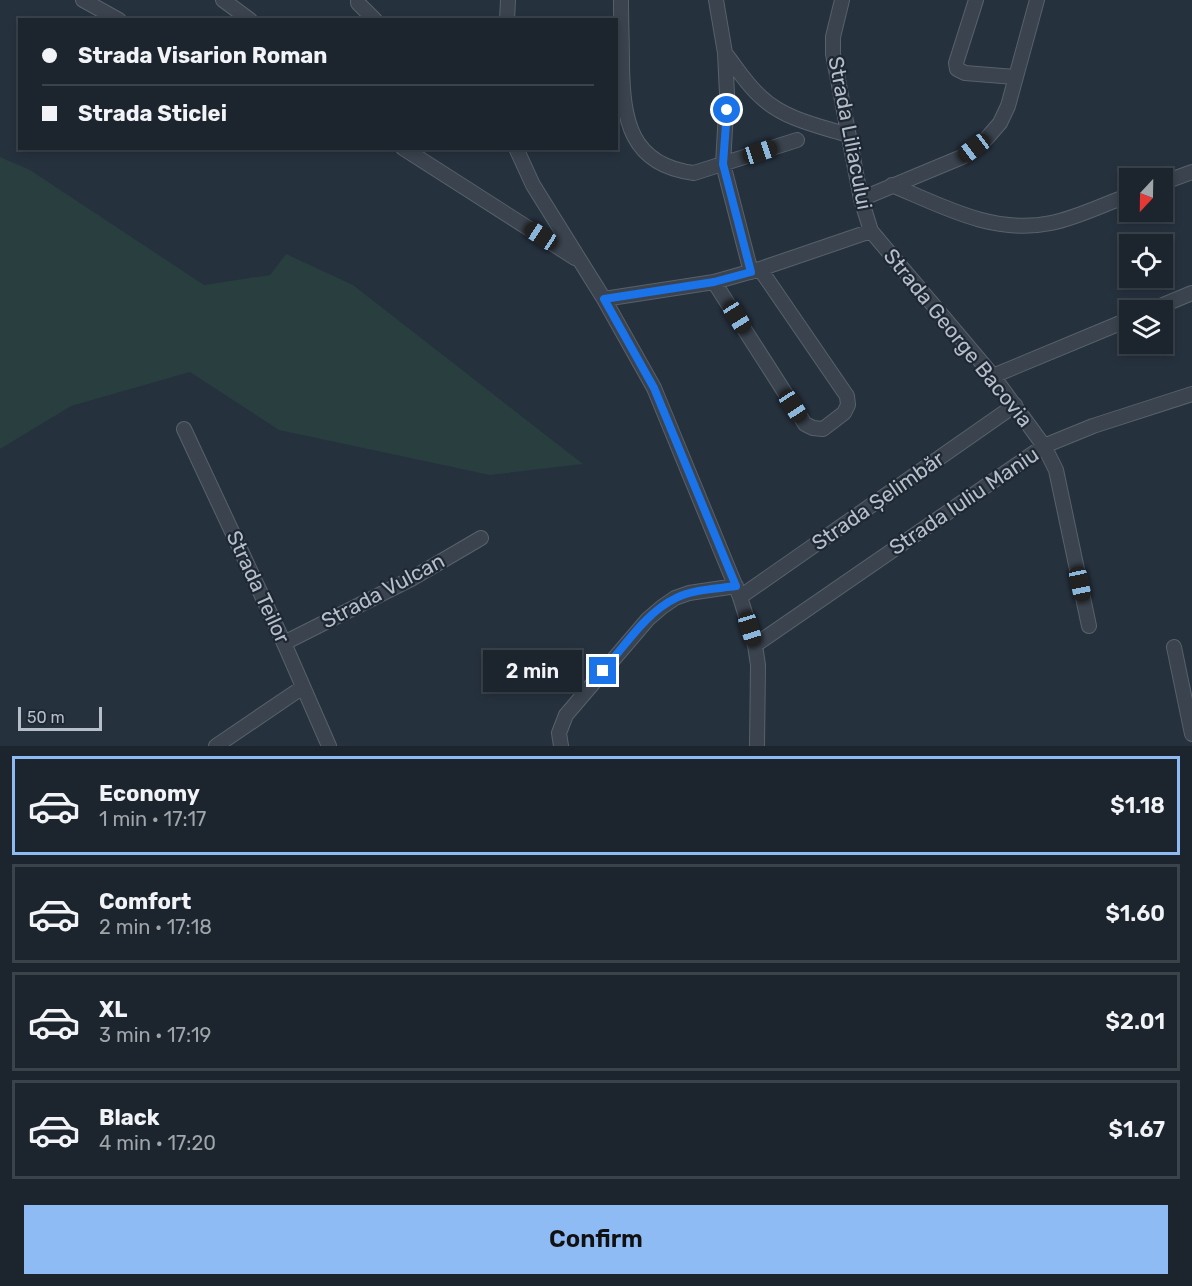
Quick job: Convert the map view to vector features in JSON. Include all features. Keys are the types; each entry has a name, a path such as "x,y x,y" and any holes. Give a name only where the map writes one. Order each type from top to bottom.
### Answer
{"street":[{"path":"83,0 115,18"},
{"path":"223,0 247,18"},
{"path":"358,0 358,3 373,18"},
{"path":"507,18 508,0"},
{"path":"621,0 620,83 625,111 632,134 642,149 657,163 677,171 694,173 797,140"},
{"path":"714,282 805,424 823,429 844,413 848,405 847,396 756,271 723,164 727,94 725,53 716,0"},
{"name":"Strada Liliacului","path":"842,0 833,38 833,54 861,199 871,231"},
{"path":"976,0 956,63 957,69 965,73 1016,77"},
{"path":"861,199 962,157 986,139 1000,123 1008,105 1037,0"},
{"path":"725,53 760,97 776,108 798,119 848,135"},
{"path":"406,150 580,260"},
{"path":"517,150 533,185 604,299 654,388 738,591 755,645 758,665 757,746"},
{"path":"1173,179 1192,172"},
{"path":"892,185 975,219 1007,226 1053,223 1119,199"},
{"path":"604,299 714,282 756,271 871,231"},
{"name":"Strada George Bacovia","path":"871,231 993,376 1044,446 1056,470 1089,626"},
{"path":"1173,301 1192,293"},
{"path":"993,376 1119,324"},
{"name":"Strada Iuliu Maniu","path":"755,645 1044,446 1092,426 1192,394"},
{"name":"Strada Șelimbăr","path":"738,591 1015,405"},
{"name":"Strada Teilor","path":"184,429 284,643 329,746"},
{"name":"Strada Vulcan","path":"284,643 411,579 481,538"},
{"path":"561,746 559,733 566,715 648,620 675,598 689,593 738,591"},
{"path":"1174,647 1192,734"},
{"path":"216,746 303,687"}],"green space":[{"path":"0,157 30,170 204,285 270,275 286,254 353,285 583,464 490,475 279,430 190,372 71,406 0,449"}],"route":[{"path":"603,671 648,620 675,598 689,593 736,586 670,422 637,356 604,299 714,282 751,272 723,164 727,110"}]}
